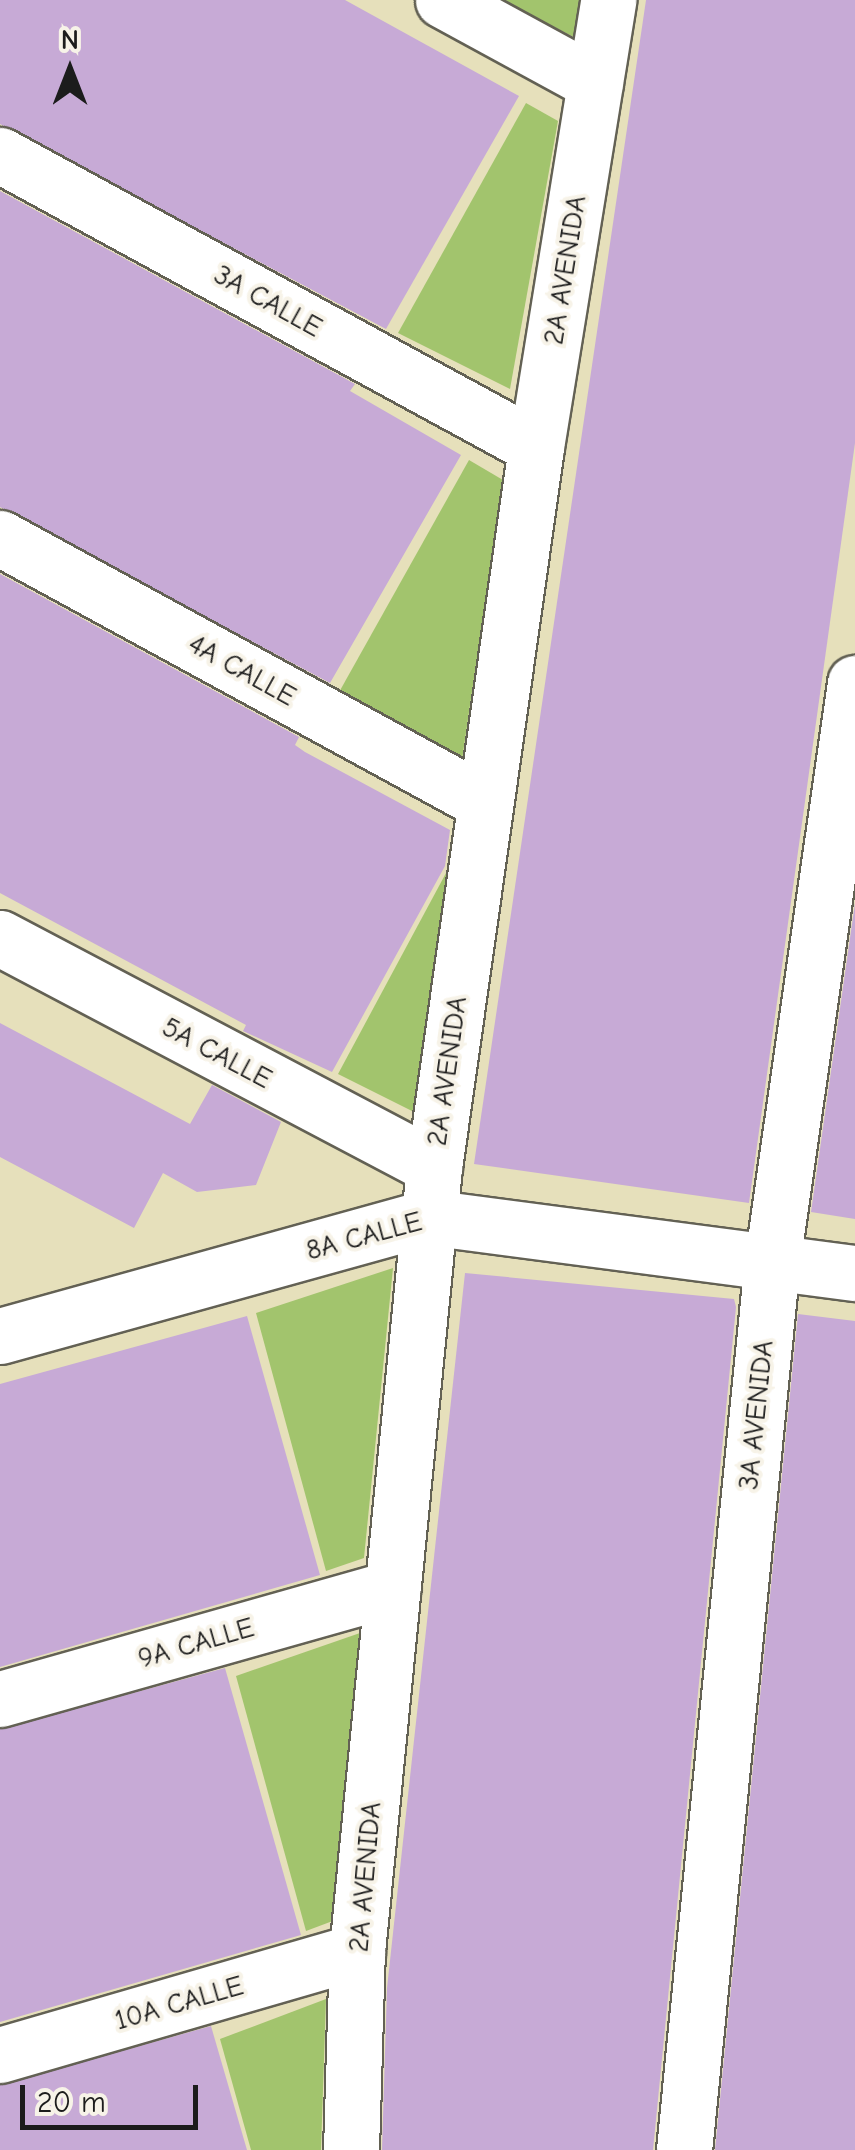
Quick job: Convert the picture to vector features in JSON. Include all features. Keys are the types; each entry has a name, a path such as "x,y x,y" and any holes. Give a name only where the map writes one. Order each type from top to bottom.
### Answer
{"street":[{"path":"443,0 595,84"},
{"name":"2A AVENIDA","path":"351,2150 357,1951 431,1192 536,447 608,0"},
{"name":"3A CALLE","path":"0,155 536,447"},
{"name":"4A CALLE","path":"0,538 484,802"},
{"name":"3A AVENIDA","path":"684,2150 772,1262 855,683"},
{"name":"5A CALLE","path":"0,938 431,1192"},
{"name":"8A CALLE","path":"0,1336 431,1192 772,1262 855,1273"},
{"name":"9A CALLE","path":"0,1699 393,1588"},
{"name":"10A CALLE","path":"0,2055 357,1951"}],"green space":[{"path":"504,0 582,0 576,38 503,2"},
{"path":"526,103 558,121 510,389 398,333"},
{"path":"469,460 503,480 462,760 338,694"},
{"path":"453,860 418,1114 338,1074"},
{"path":"393,1268 364,1558 326,1571 256,1313"},
{"path":"360,1633 338,1919 306,1931 236,1676"},
{"path":"326,1999 321,2150 251,2150 220,2039"}],"building":[{"path":"0,0 345,0 519,96 386,329 0,124"},
{"path":"646,0 855,0 855,443 749,1203 474,1164"},
{"path":"0,191 355,384 350,391 461,455 330,683 0,507"},
{"path":"0,574 299,737 295,745 305,752 450,830 445,866 332,1072 243,1031 246,1025 0,893"},
{"path":"855,903 855,1219 811,1212"},
{"path":"0,1023 190,1124 212,1085 281,1122 256,1185 197,1192 163,1173 134,1228 0,1157"},
{"path":"465,1273 734,1299 736,1307 653,2150 382,2150 387,1988"},
{"path":"798,1314 855,1321 855,2150 715,2150"},
{"path":"247,1316 320,1575 0,1667 0,1384"},
{"path":"225,1668 301,1935 0,2022 0,1729"},
{"path":"211,2026 247,2150 0,2150 0,2085"}]}
